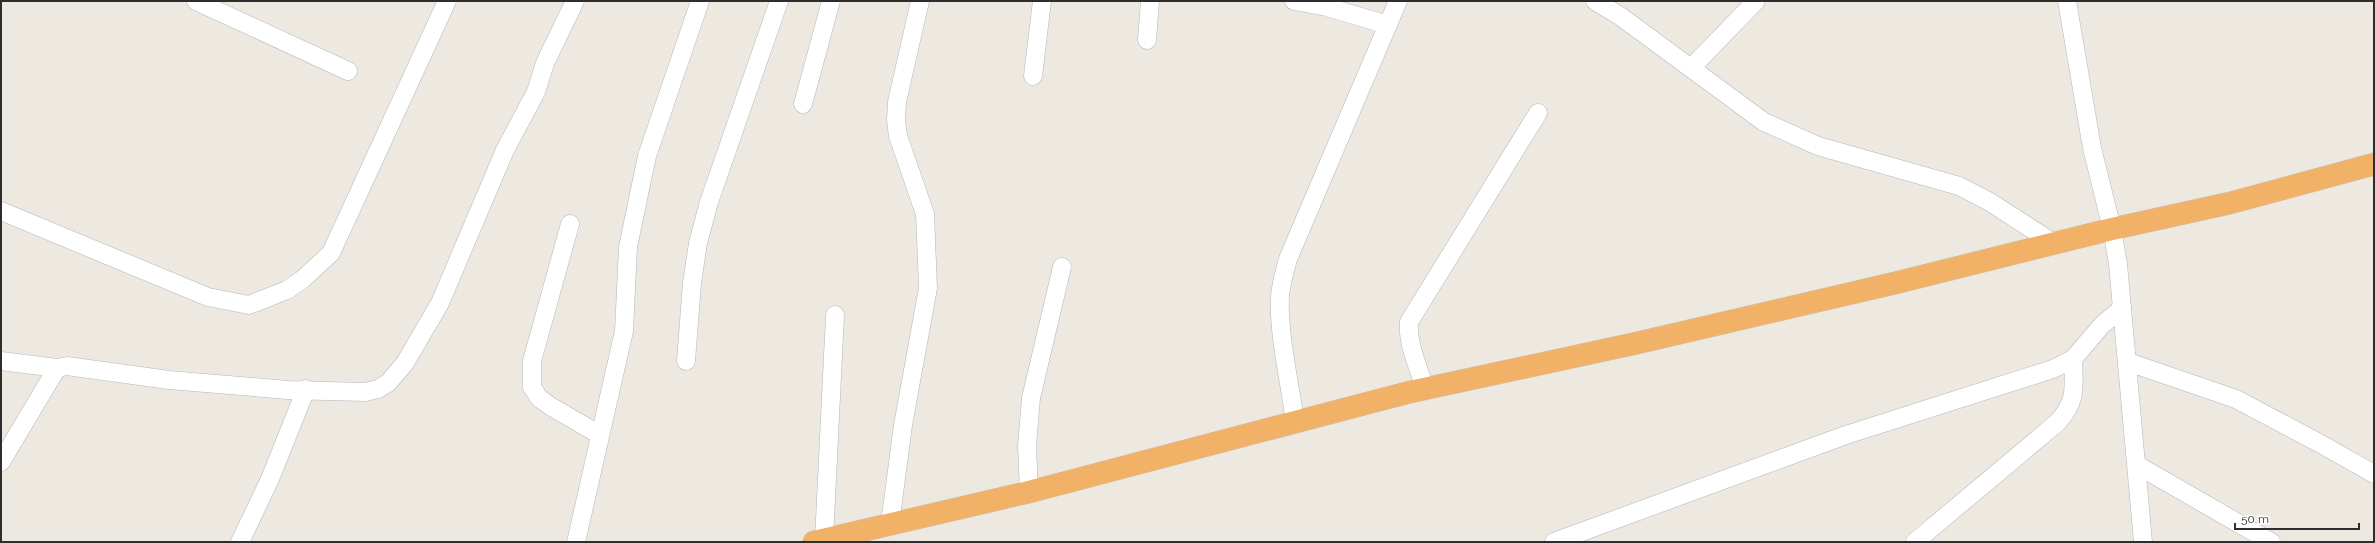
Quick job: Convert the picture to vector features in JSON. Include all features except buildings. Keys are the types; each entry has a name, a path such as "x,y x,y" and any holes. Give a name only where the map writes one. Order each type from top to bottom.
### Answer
{"highway":[{"path":"819,541 1029,492 1425,389 1637,343 2055,244 2112,229 2230,204 2374,164"}],"street":[{"path":"196,1 348,71"},
{"path":"1,211 208,297 249,305 287,290 303,279 331,253 447,1"},
{"path":"1,361 57,368 67,366 169,380 306,390 365,392 378,389 388,384 405,364 440,303 505,150 536,92 545,63 575,1"},
{"path":"576,542 624,331 628,247 647,156 700,1"},
{"path":"686,361 692,283 698,243 709,202 779,1"},
{"path":"803,104 831,1"},
{"path":"890,524 903,425 928,288 925,214 898,136 896,120 897,102 920,1"},
{"path":"1033,76 1042,1"},
{"path":"1147,40 1150,1"},
{"path":"1294,1 1327,7 1388,25"},
{"path":"1295,422 1280,315 1280,295 1283,276 1288,259 1398,1"},
{"path":"1595,1 1620,16 1764,122 1818,146 1959,186 1990,202 2055,244"},
{"path":"1691,68 1756,1"},
{"path":"2068,1 2092,148 2112,229 2128,362 2136,466 2144,542"},
{"path":"1425,389 1410,342 1408,331 1409,322 1538,113"},
{"path":"570,224 532,361 532,387 539,398 550,406 600,434"},
{"path":"1029,492 1027,446 1031,398 1062,267"},
{"path":"1554,542 1846,435 2053,369 2073,359 2102,325 2122,308"},
{"path":"819,541 835,315"},
{"path":"1915,542 2058,422 2069,408 2074,393 2073,359"},
{"path":"2128,362 2236,399 2374,474"},
{"path":"1,462 57,368"},
{"path":"240,542 270,479 306,390"},
{"path":"2136,466 2271,542"}]}
